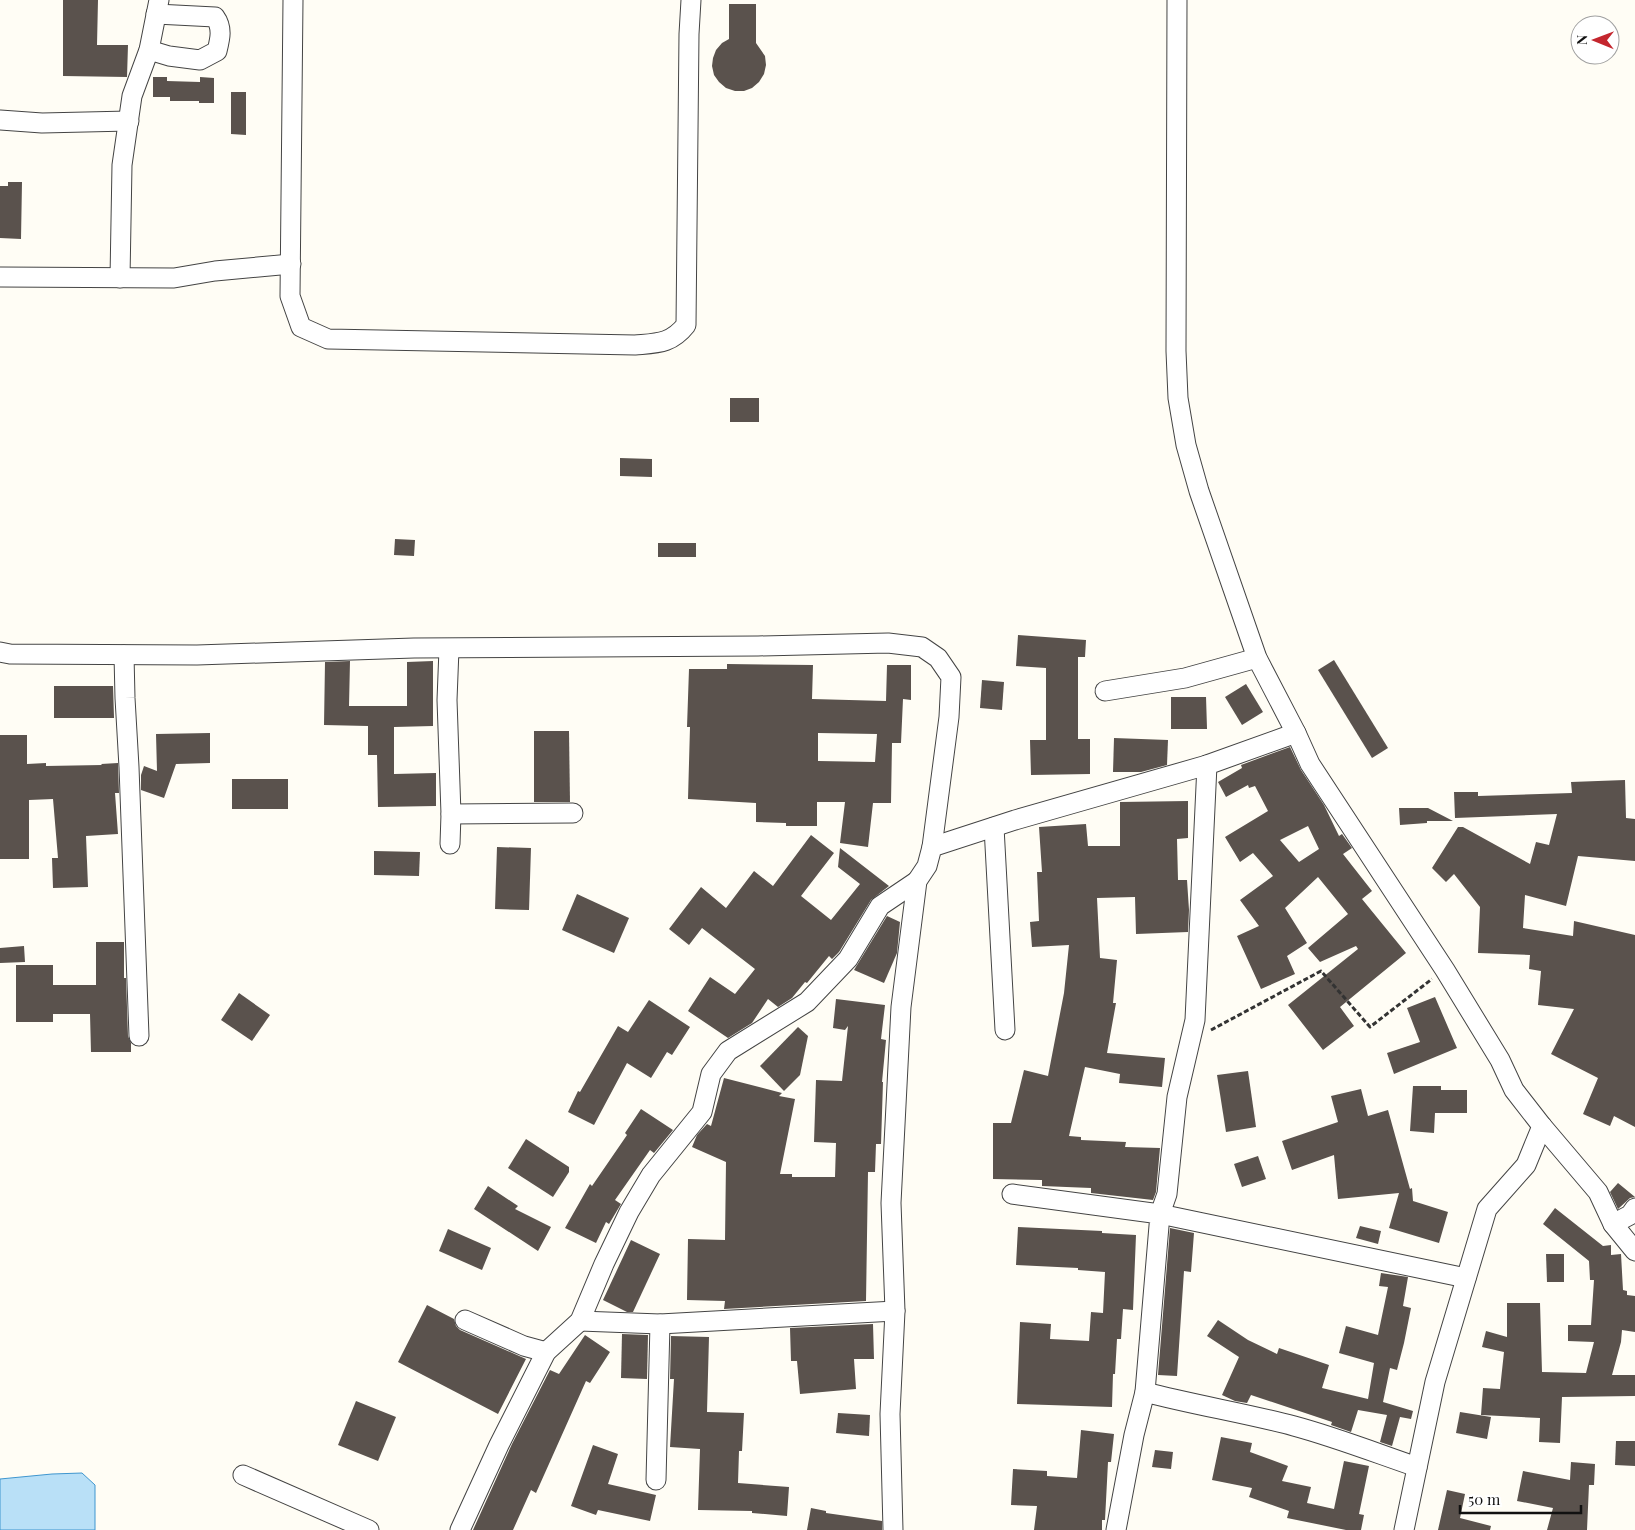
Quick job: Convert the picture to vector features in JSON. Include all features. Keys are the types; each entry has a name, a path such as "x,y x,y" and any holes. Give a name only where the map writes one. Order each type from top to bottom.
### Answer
{"street":[{"path":"293,0 292,264 290,296 301,326 328,339 635,345 662,343 678,334 686,325 691,0"},
{"path":"1177,0 1176,351 1178,398 1186,445 1257,658 1310,764 1445,970 1500,1060 1514,1090 1598,1192 1613,1224 1635,1251"},
{"path":"120,278 122,165 128,121 132,96 149,50 158,7 215,17 219,22 221,34 217,51 200,60 169,56 149,50"},
{"path":"0,120 42,123 128,121"},
{"path":"0,277 174,278 215,271 292,264"},
{"path":"0,652 10,654 197,655 414,648 758,646 888,642 922,647 938,658 951,678 949,717 932,847 927,866 917,881 880,906 848,959 807,1002 728,1051 711,1074 702,1112 651,1175 629,1212 580,1321 546,1352 499,1445 460,1530"},
{"path":"449,648 447,700 451,814 450,844"},
{"path":"124,655 139,1036"},
{"path":"1105,691 1185,678 1257,658"},
{"path":"932,847 1207,765 1296,733"},
{"path":"1116,1530 1134,1435 1145,1392 1160,1214 1167,1194 1177,1097 1195,1020 1207,765"},
{"path":"451,814 573,813"},
{"path":"994,827 1005,1030"},
{"path":"893,1530 890,1414 895,1311 891,1203 901,1007 917,881"},
{"path":"1404,1530 1435,1382 1487,1208 1526,1165 1542,1126"},
{"path":"1012,1194 1160,1214 1466,1278"},
{"path":"1613,1224 1630,1215 1635,1208"},
{"path":"580,1321 660,1324 895,1311"},
{"path":"465,1320 524,1346 546,1352"},
{"path":"656,1480 660,1324"},
{"path":"1145,1392 1296,1427 1417,1467"},
{"path":"243,1475 369,1530"}],"path":[{"path":"1190,1040 1321,971 1370,1026 1445,970"}],"water":[{"path":"82,1473 95,1485 95,1530 0,1530 0,1479"}],"building":[{"path":"63,0 98,0 97,45 128,45 127,77 63,76"},
{"path":"729,4 756,4 756,43 765,56 764,74 752,88 744,91 726,88 714,75 712,66 716,50 729,39"},
{"path":"153,77 167,77 167,81 200,82 200,77 214,78 214,103 170,101 170,97 153,97"},
{"path":"231,92 246,92 246,135 231,134"},
{"path":"8,182 22,182 21,239 0,238 0,186 8,186"},
{"path":"730,398 759,398 759,422 730,422"},
{"path":"620,458 652,459 652,477 620,476"},
{"path":"395,539 415,540 414,556 394,555"},
{"path":"658,543 696,543 696,557 658,557"},
{"path":"1018,635 1086,640 1085,657 1078,657 1078,739 1090,739 1090,774 1031,775 1030,740 1046,740 1046,668 1016,666"},
{"path":"1334,660 1388,748 1372,758 1318,670"},
{"path":"350,661 349,706 407,706 407,662 433,661 433,726 394,727 394,774 436,773 436,806 378,807 377,755 368,755 368,726 324,725 325,662"},
{"path":"727,664 813,665 812,699 886,701 887,665 911,665 911,700 903,699 901,743 892,743 891,803 873,803 868,847 840,843 845,802 817,802 817,826 786,826 786,823 756,822 756,803 688,799 690,727 687,727 689,669 727,669","holes":["818,733 877,734 875,762 818,761"]},
{"path":"982,680 1004,682 1002,710 980,708"},
{"path":"1246,684 1263,712 1242,725 1225,697"},
{"path":"54,686 113,686 114,718 54,718"},
{"path":"1171,697 1206,697 1207,729 1171,729"},
{"path":"534,731 569,731 570,802 534,802"},
{"path":"210,733 210,763 176,764 164,798 141,790 141,775 144,766 157,771 156,734"},
{"path":"0,735 27,735 27,764 46,763 46,766 118,763 119,793 115,793 118,834 86,836 88,887 53,888 52,858 58,858 53,799 29,800 29,859 0,859"},
{"path":"1114,738 1168,740 1167,765 1141,772 1113,772"},
{"path":"1290,747 1301,770 1324,805 1339,836 1342,834 1352,848 1343,854 1372,891 1362,899 1406,953 1340,1007 1354,1026 1323,1050 1288,1005 1358,949 1356,946 1320,962 1308,948 1348,914 1318,877 1285,908 1307,943 1287,956 1295,974 1261,989 1237,936 1259,926 1240,900 1273,876 1253,853 1240,862 1225,837 1268,811 1255,786 1249,788 1248,785 1226,797 1218,782 1242,768 1241,765","holes":["1308,826 1319,849 1299,862 1280,840"]},
{"path":"232,779 288,779 288,809 232,809"},
{"path":"1625,780 1626,818 1635,819 1635,861 1578,856 1566,906 1525,895 1523,928 1573,936 1574,921 1635,935 1635,1127 1614,1116 1610,1126 1583,1114 1598,1078 1551,1054 1574,1009 1538,1005 1541,971 1529,969 1530,955 1478,953 1480,907 1454,874 1446,882 1432,868 1458,827 1463,827 1530,864 1536,842 1549,845 1557,814 1455,818 1454,792 1478,792 1478,796 1572,793 1571,782"},
{"path":"1188,801 1188,838 1177,839 1178,880 1187,880 1188,932 1136,934 1135,897 1097,898 1100,958 1117,960 1113,1003 1116,1003 1107,1053 1165,1058 1162,1087 1119,1083 1120,1074 1085,1067 1069,1136 1081,1137 1081,1140 1126,1142 1125,1147 1160,1148 1156,1192 1153,1200 1091,1193 1091,1188 1042,1186 1042,1180 993,1179 993,1123 1011,1123 1024,1070 1048,1076 1064,993 1069,945 1032,947 1030,922 1039,921 1037,872 1042,872 1039,827 1086,824 1088,846 1120,846 1120,802"},
{"path":"1399,808 1428,808 1453,821 1427,821 1427,823 1400,825"},
{"path":"811,835 834,853 801,896 831,920 860,884 838,867 840,848 889,886 871,900 839,952 832,959 829,956 792,998 778,1007 768,999 752,1023 728,1038 688,1011 710,977 735,994 755,969 702,928 689,945 669,929 701,887 726,908 754,871 773,886"},
{"path":"497,847 531,848 529,910 495,909"},
{"path":"374,851 420,852 419,876 374,875"},
{"path":"577,894 629,918 614,953 562,930"},
{"path":"887,916 900,922 897,953 884,983 854,970"},
{"path":"96,942 124,942 124,978 126,978 128,1036 131,1043 131,1052 91,1052 90,1014 53,1014 53,1022 16,1022 16,965 53,965 53,985 96,985"},
{"path":"24,946 25,962 0,963 0,948"},
{"path":"239,993 270,1015 252,1041 221,1020"},
{"path":"1435,997 1457,1048 1394,1074 1387,1053 1420,1042 1407,1008"},
{"path":"836,999 885,1005 881,1039 886,1040 882,1082 881,1144 876,1144 875,1172 868,1172 866,1301 724,1309 725,1301 687,1300 688,1239 725,1240 726,1162 692,1147 697,1135 707,1124 711,1126 724,1078 782,1093 779,1096 795,1099 780,1174 792,1174 792,1177 835,1177 836,1143 814,1142 816,1080 842,1081 848,1026 845,1030 833,1028"},
{"path":"649,1000 690,1027 672,1055 667,1052 651,1078 627,1063 594,1125 568,1112 578,1091 580,1092 618,1026 628,1032"},
{"path":"798,1027 808,1036 800,1075 784,1091 760,1066"},
{"path":"1248,1071 1256,1127 1226,1132 1217,1075"},
{"path":"1413,1086 1441,1086 1441,1090 1467,1090 1467,1113 1435,1113 1434,1133 1410,1131"},
{"path":"1361,1089 1368,1116 1388,1110 1410,1189 1412,1188 1413,1201 1448,1212 1439,1243 1389,1228 1399,1193 1338,1199 1334,1155 1292,1170 1282,1141 1338,1122 1331,1096"},
{"path":"641,1109 673,1130 654,1153 650,1150 615,1200 621,1204 609,1224 606,1222 596,1243 565,1228 590,1184 592,1186 627,1135 625,1133"},
{"path":"526,1139 569,1167 569,1172 553,1197 508,1168"},
{"path":"1258,1156 1266,1179 1242,1187 1234,1164"},
{"path":"1618,1183 1635,1197 1630,1198 1618,1209 1610,1192"},
{"path":"488,1186 518,1206 515,1209 551,1227 538,1251 474,1209"},
{"path":"1555,1208 1603,1246 1611,1245 1611,1255 1621,1254 1623,1290 1627,1291 1627,1295 1635,1296 1635,1332 1622,1330 1621,1342 1612,1375 1635,1375 1635,1396 1562,1397 1560,1443 1539,1442 1540,1418 1481,1415 1483,1388 1500,1389 1504,1352 1482,1347 1486,1331 1507,1337 1507,1303 1540,1303 1542,1372 1586,1373 1594,1342 1568,1341 1568,1325 1591,1325 1594,1280 1590,1280 1589,1261 1543,1224"},
{"path":"1360,1226 1381,1231 1378,1244 1356,1238"},
{"path":"1018,1227 1102,1231 1102,1233 1136,1235 1133,1310 1123,1309 1121,1339 1117,1339 1115,1374 1113,1374 1112,1407 1017,1404 1020,1322 1051,1324 1050,1339 1089,1341 1091,1312 1103,1313 1105,1272 1078,1270 1078,1268 1016,1265"},
{"path":"1170,1228 1194,1233 1191,1272 1184,1271 1177,1376 1158,1375"},
{"path":"448,1229 491,1248 482,1270 439,1251"},
{"path":"631,1240 660,1254 633,1312 627,1312 603,1300"},
{"path":"1546,1254 1564,1254 1564,1282 1547,1282"},
{"path":"1381,1273 1408,1277 1403,1306 1411,1308 1397,1370 1390,1368 1383,1402 1413,1411 1411,1419 1400,1417 1392,1446 1380,1442 1387,1415 1358,1410 1351,1432 1331,1425 1332,1422 1251,1395 1247,1403 1235,1401 1222,1395 1239,1357 1207,1336 1218,1320 1248,1340 1277,1354 1279,1348 1329,1365 1322,1388 1368,1399 1374,1363 1339,1353 1346,1326 1378,1335 1388,1287 1379,1286"},
{"path":"427,1305 454,1319 456,1326 460,1330 526,1359 498,1414 398,1362"},
{"path":"873,1324 874,1359 854,1359 856,1389 800,1394 797,1361 791,1361 790,1328"},
{"path":"622,1334 648,1335 647,1379 621,1378"},
{"path":"585,1335 610,1352 590,1383 586,1381 536,1493 531,1490 513,1530 473,1530 512,1444 550,1370 559,1374"},
{"path":"671,1336 709,1337 707,1412 744,1413 742,1451 739,1451 738,1483 789,1487 787,1516 752,1513 752,1511 698,1510 700,1449 670,1447 674,1379 670,1379"},
{"path":"356,1401 396,1417 378,1461 338,1445"},
{"path":"1460,1412 1491,1417 1487,1439 1456,1433"},
{"path":"838,1413 870,1415 869,1436 836,1433"},
{"path":"1081,1430 1114,1434 1111,1462 1108,1462 1105,1520 1102,1520 1102,1530 1034,1530 1037,1506 1011,1505 1013,1469 1047,1471 1047,1476 1077,1478"},
{"path":"1221,1437 1252,1443 1250,1452 1288,1466 1282,1481 1311,1487 1307,1503 1334,1509 1344,1461 1369,1466 1359,1514 1364,1515 1361,1530 1346,1530 1287,1518 1289,1511 1249,1497 1252,1488 1212,1480"},
{"path":"1616,1441 1635,1441 1635,1466 1615,1465"},
{"path":"593,1445 618,1454 608,1484 656,1495 650,1521 598,1510 596,1515 571,1506"},
{"path":"1155,1450 1173,1452 1171,1469 1152,1467"},
{"path":"1571,1462 1595,1464 1594,1485 1589,1485 1587,1530 1547,1530 1553,1508 1517,1501 1523,1471 1570,1480"},
{"path":"1447,1490 1465,1494 1460,1518 1491,1526 1490,1530 1438,1530"},
{"path":"811,1508 826,1511 826,1513 882,1521 882,1530 807,1530"}]}
